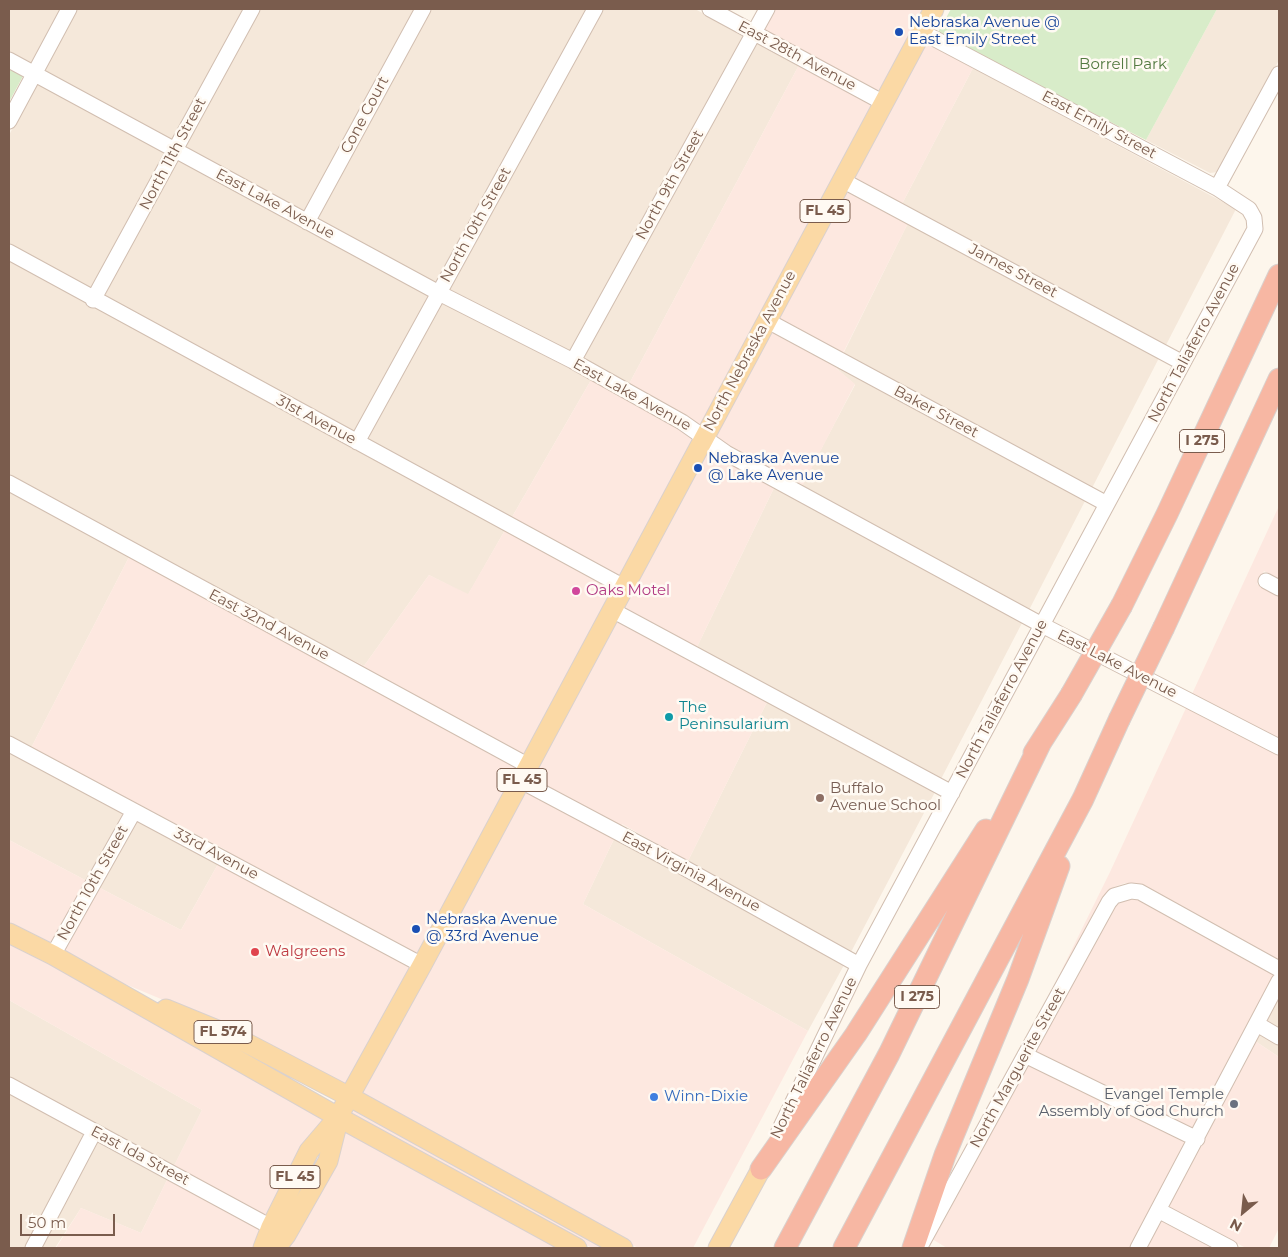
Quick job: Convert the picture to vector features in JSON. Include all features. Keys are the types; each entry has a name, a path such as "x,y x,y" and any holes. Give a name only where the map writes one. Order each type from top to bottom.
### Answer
{"highway":[{"name":"I 275","path":"785,1248 889,1054 1041,742 1071,695 1122,605 1172,506 1279,275"},
{"name":"I 275","path":"844,1248 1083,799 1279,379"},
{"path":"761,1169 856,1034 1041,742"},
{"path":"922,1247 945,1155 1018,979 1083,799"}],"main road":[{"name":"North Nebraska Avenue","path":"263,1248 271,1226 309,1151 338,1117 350,1097 934,9"},
{"name":"FL 574","path":"9,933 53,955 338,1117 577,1248"},
{"name":"FL 574","path":"91,978 237,1038 350,1097 623,1248"},
{"name":"North Nebraska Avenue","path":"276,1248 308,1198 328,1161 338,1117"},
{"name":"North Taliaferro Avenue","path":"718,1246 761,1169"}],"street":[{"path":"9,121 69,9"},
{"name":"North 11th Street","path":"94,300 252,9"},
{"name":"Cone Court","path":"308,222 423,9"},
{"name":"North 10th Street","path":"357,442 595,9"},
{"name":"East 28th Avenue","path":"710,9 884,102"},
{"name":"North 9th Street","path":"573,361 767,9"},
{"name":"East Emily Street","path":"922,32 1217,188 1244,205 1253,214 1255,223 1252,234"},
{"name":"East Lake Avenue","path":"9,60 439,293 573,361 682,422 735,458 1042,625 1279,747"},
{"path":"1217,188 1279,74"},
{"name":"James Street","path":"842,180 1184,363"},
{"name":"North Taliaferro Avenue","path":"761,1169 859,965 1252,234"},
{"name":"31st Avenue","path":"9,252 624,587"},
{"name":"Baker Street","path":"766,320 1106,504"},
{"name":"East 32nd Avenue","path":"9,483 525,774"},
{"path":"612,610 952,793"},
{"name":"33rd Avenue","path":"9,744 422,965"},
{"name":"East Virginia Avenue","path":"525,774 681,866 859,965"},
{"name":"North 10th Street","path":"53,955 134,811"},
{"name":"North Marguerite Street","path":"922,1247 1025,1055 1114,896 1131,891 1140,892 1279,969"},
{"path":"1138,1248 1279,981"},
{"path":"1256,1024 1279,1037"},
{"path":"1025,1055 1196,1139"},
{"name":"East Ida Street","path":"9,1085 271,1226"},
{"path":"33,1248 94,1132"},
{"path":"1158,1210 1230,1248"}],"shaded area":[{"path":"9,9 61,9 32,64 9,52"},
{"path":"76,9 245,9 173,140 44,70"},
{"path":"259,9 415,9 305,213 184,147"},
{"path":"430,9 587,9 437,284 317,219"},
{"path":"602,9 695,9 745,36 571,352 449,289"},
{"path":"774,9 927,9 882,93 763,29"},
{"path":"1217,9 1279,9 1279,60 1220,169 1218,172 1210,173 1146,140"},
{"path":"756,42 799,65 629,384 582,358"},
{"path":"924,42 973,68 902,204 851,176"},
{"path":"799,65 875,106 702,427 686,415 629,384"},
{"path":"973,68 1236,209 1166,345 902,204"},
{"path":"37,83 166,153 91,290 9,244 9,135"},
{"path":"177,160 430,296 355,432 103,296"},
{"path":"844,189 908,223 843,353 775,317"},
{"path":"908,223 1159,358 1092,488 843,354"},
{"path":"9,261 505,530 468,595 429,575 364,666 288,627 9,475"},
{"path":"442,302 591,380 512,517 367,438"},
{"path":"768,330 836,367 855,384 803,485 730,446 713,434"},
{"path":"836,367 1085,501 1029,610 781,475 802,485 855,385"},
{"path":"591,380 679,428 695,439 622,577 512,517"},
{"path":"706,447 774,488 697,647 621,606"},
{"path":"774,488 1022,623 941,779 697,647"},
{"path":"9,492 129,557 31,748 9,736"},
{"path":"1279,506 1279,579 1264,571 1257,584 1279,596 1279,739 1192,694"},
{"path":"505,530 615,590 527,756 288,627 364,666 429,575 468,594"},
{"path":"129,557 520,769 420,955 226,850 31,748"},
{"path":"614,619 767,702 688,861 622,824 621,826 530,778"},
{"path":"767,702 935,792 851,952 688,861"},
{"path":"1186,708 1279,755 1279,961 1125,883 1114,887 1041,1012 1110,872"},
{"path":"9,752 124,814 87,881 9,840"},
{"path":"523,791 614,839 583,904 808,1031 693,1248 638,1248 359,1093"},
{"path":"136,820 218,864 181,930 98,887"},
{"path":"614,839 844,965 808,1031 583,904"},
{"path":"9,840 87,881 51,946 9,925"},
{"path":"218,864 413,968 347,1087 240,1032 94,971 62,952 98,887 181,930"},
{"path":"1131,898 1137,899 1275,975 1194,1129 1035,1051 1114,906 1118,902"},
{"path":"9,941 328,1120 268,1217 174,1166 202,1110 9,1000"},
{"path":"1279,995 1279,1028 1266,1021"},
{"path":"9,1000 202,1110 174,1166 9,1077"},
{"path":"1259,1034 1279,1045 1279,1057 1255,1041"},
{"path":"1255,1041 1279,1057 1279,1228 1269,1248 1246,1248 1168,1207"},
{"path":"1028,1064 1187,1142 1131,1248 947,1248 932,1239"},
{"path":"9,1094 85,1135 25,1248 9,1248"},
{"path":"352,1106 607,1248 592,1248 348,1114"},
{"path":"343,1128 562,1248 284,1248"},
{"path":"96,1142 167,1180 141,1233 81,1208 55,1248 40,1248"},
{"path":"167,1180 263,1230 256,1248 56,1248 81,1208 141,1233"},
{"path":"1161,1220 1214,1248 1146,1248"}],"green space":[{"name":"Borrell Park","path":"951,9 1217,9 1146,140 937,34"},
{"path":"9,68 23,76 9,102"}],"place":[{"name":"Nebraska Avenue @ East Emily Street","path":"899,32"},
{"name":"Nebraska Avenue @ Lake Avenue","path":"698,468"},
{"name":"Oaks Motel","path":"576,591"},
{"name":"The Peninsularium","path":"669,717"},
{"name":"Buffalo Avenue School","path":"820,798"},
{"name":"Nebraska Avenue @ 33rd Avenue","path":"416,929"},
{"name":"Walgreens","path":"255,952"},
{"name":"Winn-Dixie","path":"654,1097"},
{"name":"Evangel Temple Assembly of God Church","path":"1234,1104"}]}
